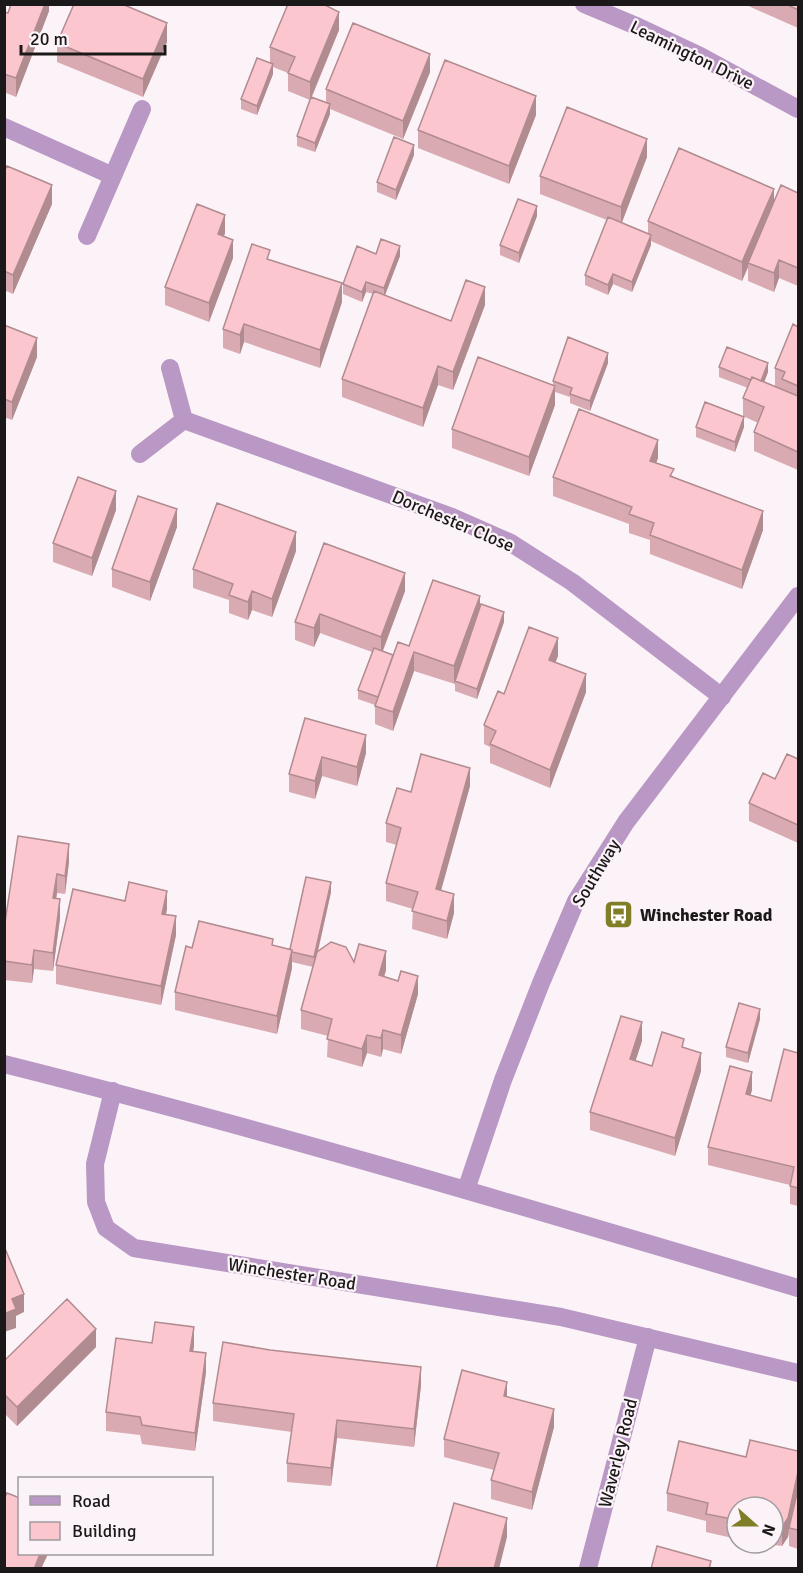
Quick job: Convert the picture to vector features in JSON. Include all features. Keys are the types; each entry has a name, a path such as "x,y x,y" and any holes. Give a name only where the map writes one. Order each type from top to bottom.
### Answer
{"street":[{"name":"Leamington Drive","path":"584,4 700,56 798,109"},
{"path":"87,236 142,109"},
{"path":"4,126 113,176"},
{"path":"140,454 184,420 170,368"},
{"name":"Dorchester Close","path":"184,420 452,516 512,543 572,582 722,697"},
{"name":"Southway","path":"466,1190 502,1080 540,983 576,901 626,822 798,596"},
{"path":"4,1064 113,1091 466,1190 798,1288"},
{"name":"Winchester Road","path":"113,1091 95,1164 96,1202 106,1228 134,1248 561,1317 798,1373"},
{"name":"Waverley Road","path":"588,1569 648,1337"}],"building":[{"path":"11,4 45,4 16,78 4,74 4,12 8,13"},
{"path":"74,4 122,4 167,23 143,79 57,43"},
{"path":"288,4 323,4 339,12 310,82 288,73 295,57 270,47"},
{"path":"786,4 798,4 798,10"},
{"path":"353,23 430,54 403,121 326,89"},
{"path":"257,58 273,64 257,106 241,99"},
{"path":"445,60 536,96 509,166 418,130"},
{"path":"311,97 330,104 315,143 297,136"},
{"path":"567,107 647,139 621,207 540,176"},
{"path":"394,137 414,145 396,190 377,182"},
{"path":"679,148 774,189 742,262 648,221"},
{"path":"7,166 52,185 13,275 4,271 4,171"},
{"path":"781,185 798,193 798,268 779,260 774,273 748,263"},
{"path":"518,199 537,206 519,253 500,245"},
{"path":"197,204 225,215 218,234 233,240 209,303 165,287"},
{"path":"608,217 651,235 632,282 613,274 608,285 585,275"},
{"path":"381,239 400,246 384,288 366,282 362,292 343,284 357,246 376,254"},
{"path":"252,244 270,250 267,259 342,283 320,350 244,324 240,335 223,329"},
{"path":"466,280 485,287 453,372 438,366 423,408 342,379 374,291 451,321"},
{"path":"793,324 798,327 798,386 782,379 785,372 775,368"},
{"path":"4,325 37,338 12,402 4,399"},
{"path":"568,337 608,353 590,401 570,394 572,388 553,381"},
{"path":"727,347 768,363 761,381 752,377 751,380 719,367"},
{"path":"478,357 555,386 529,457 452,429"},
{"path":"752,377 798,396 798,452 754,432 764,407 743,398"},
{"path":"705,402 744,417 735,442 696,427"},
{"path":"579,409 658,440 650,461 674,469 670,476 763,511 742,570 650,535 654,523 629,514 632,507 553,477"},
{"path":"78,477 116,491 92,558 53,543"},
{"path":"138,496 177,509 150,582 112,569"},
{"path":"217,503 296,532 272,599 252,591 248,602 229,595 233,584 193,569"},
{"path":"324,543 405,573 381,637 320,614 314,628 295,622"},
{"path":"433,580 480,596 454,666 414,652 393,712 375,706 398,642 409,646"},
{"path":"481,604 504,612 477,689 455,681"},
{"path":"529,627 558,638 549,660 586,674 550,770 490,744 496,731 484,725 498,691 504,694"},
{"path":"374,648 393,655 378,697 358,690"},
{"path":"305,718 366,735 357,767 322,757 315,781 289,774"},
{"path":"421,754 470,768 436,889 454,894 447,921 412,911 418,892 386,883 401,828 386,823 397,788 411,792"},
{"path":"787,754 798,759 798,825 749,803 763,773 775,779"},
{"path":"18,836 69,844 65,876 57,874 53,898 60,899 53,953 34,950 32,965 4,961 4,929"},
{"path":"306,877 331,882 314,957 292,952 290,949"},
{"path":"129,882 167,891 162,914 176,916 161,986 56,965 73,889 125,901"},
{"path":"199,921 273,939 272,945 292,950 277,1016 175,992 186,946 192,948"},
{"path":"331,942 346,947 354,962 359,944 386,951 379,975 398,981 401,971 418,976 401,1035 383,1030 381,1038 367,1035 362,1049 327,1039 332,1019 301,1010 317,952"},
{"path":"739,1003 760,1009 748,1053 726,1047"},
{"path":"621,1016 642,1022 630,1059 652,1066 662,1032 684,1039 682,1047 701,1053 675,1138 590,1112"},
{"path":"784,1049 798,1053 798,1188 790,1186 794,1167 708,1147 730,1066 752,1072 746,1094 771,1101"},
{"path":"4,1246 24,1294 12,1299 16,1309 4,1314"},
{"path":"67,1299 96,1329 17,1407 4,1394 4,1361"},
{"path":"155,1322 194,1327 190,1351 206,1353 195,1433 142,1425 140,1417 106,1412 116,1338 152,1343"},
{"path":"223,1342 270,1350 421,1367 414,1429 337,1420 331,1468 287,1463 294,1414 213,1403"},
{"path":"462,1370 507,1382 504,1396 554,1409 532,1492 491,1480 499,1453 444,1439"},
{"path":"750,1440 798,1451 798,1472 785,1522 785,1495 725,1495 725,1518 706,1514 708,1503 667,1493 679,1441 746,1457"},
{"path":"798,1489 798,1530 789,1528"},
{"path":"7,1493 18,1497 18,1555 40,1555 34,1569 4,1569 4,1499"},
{"path":"454,1503 507,1518 494,1569 436,1569"},
{"path":"657,1546 711,1561 709,1569 651,1569"}],"place":[{"name":"Winchester Road","path":"619,915"}]}
